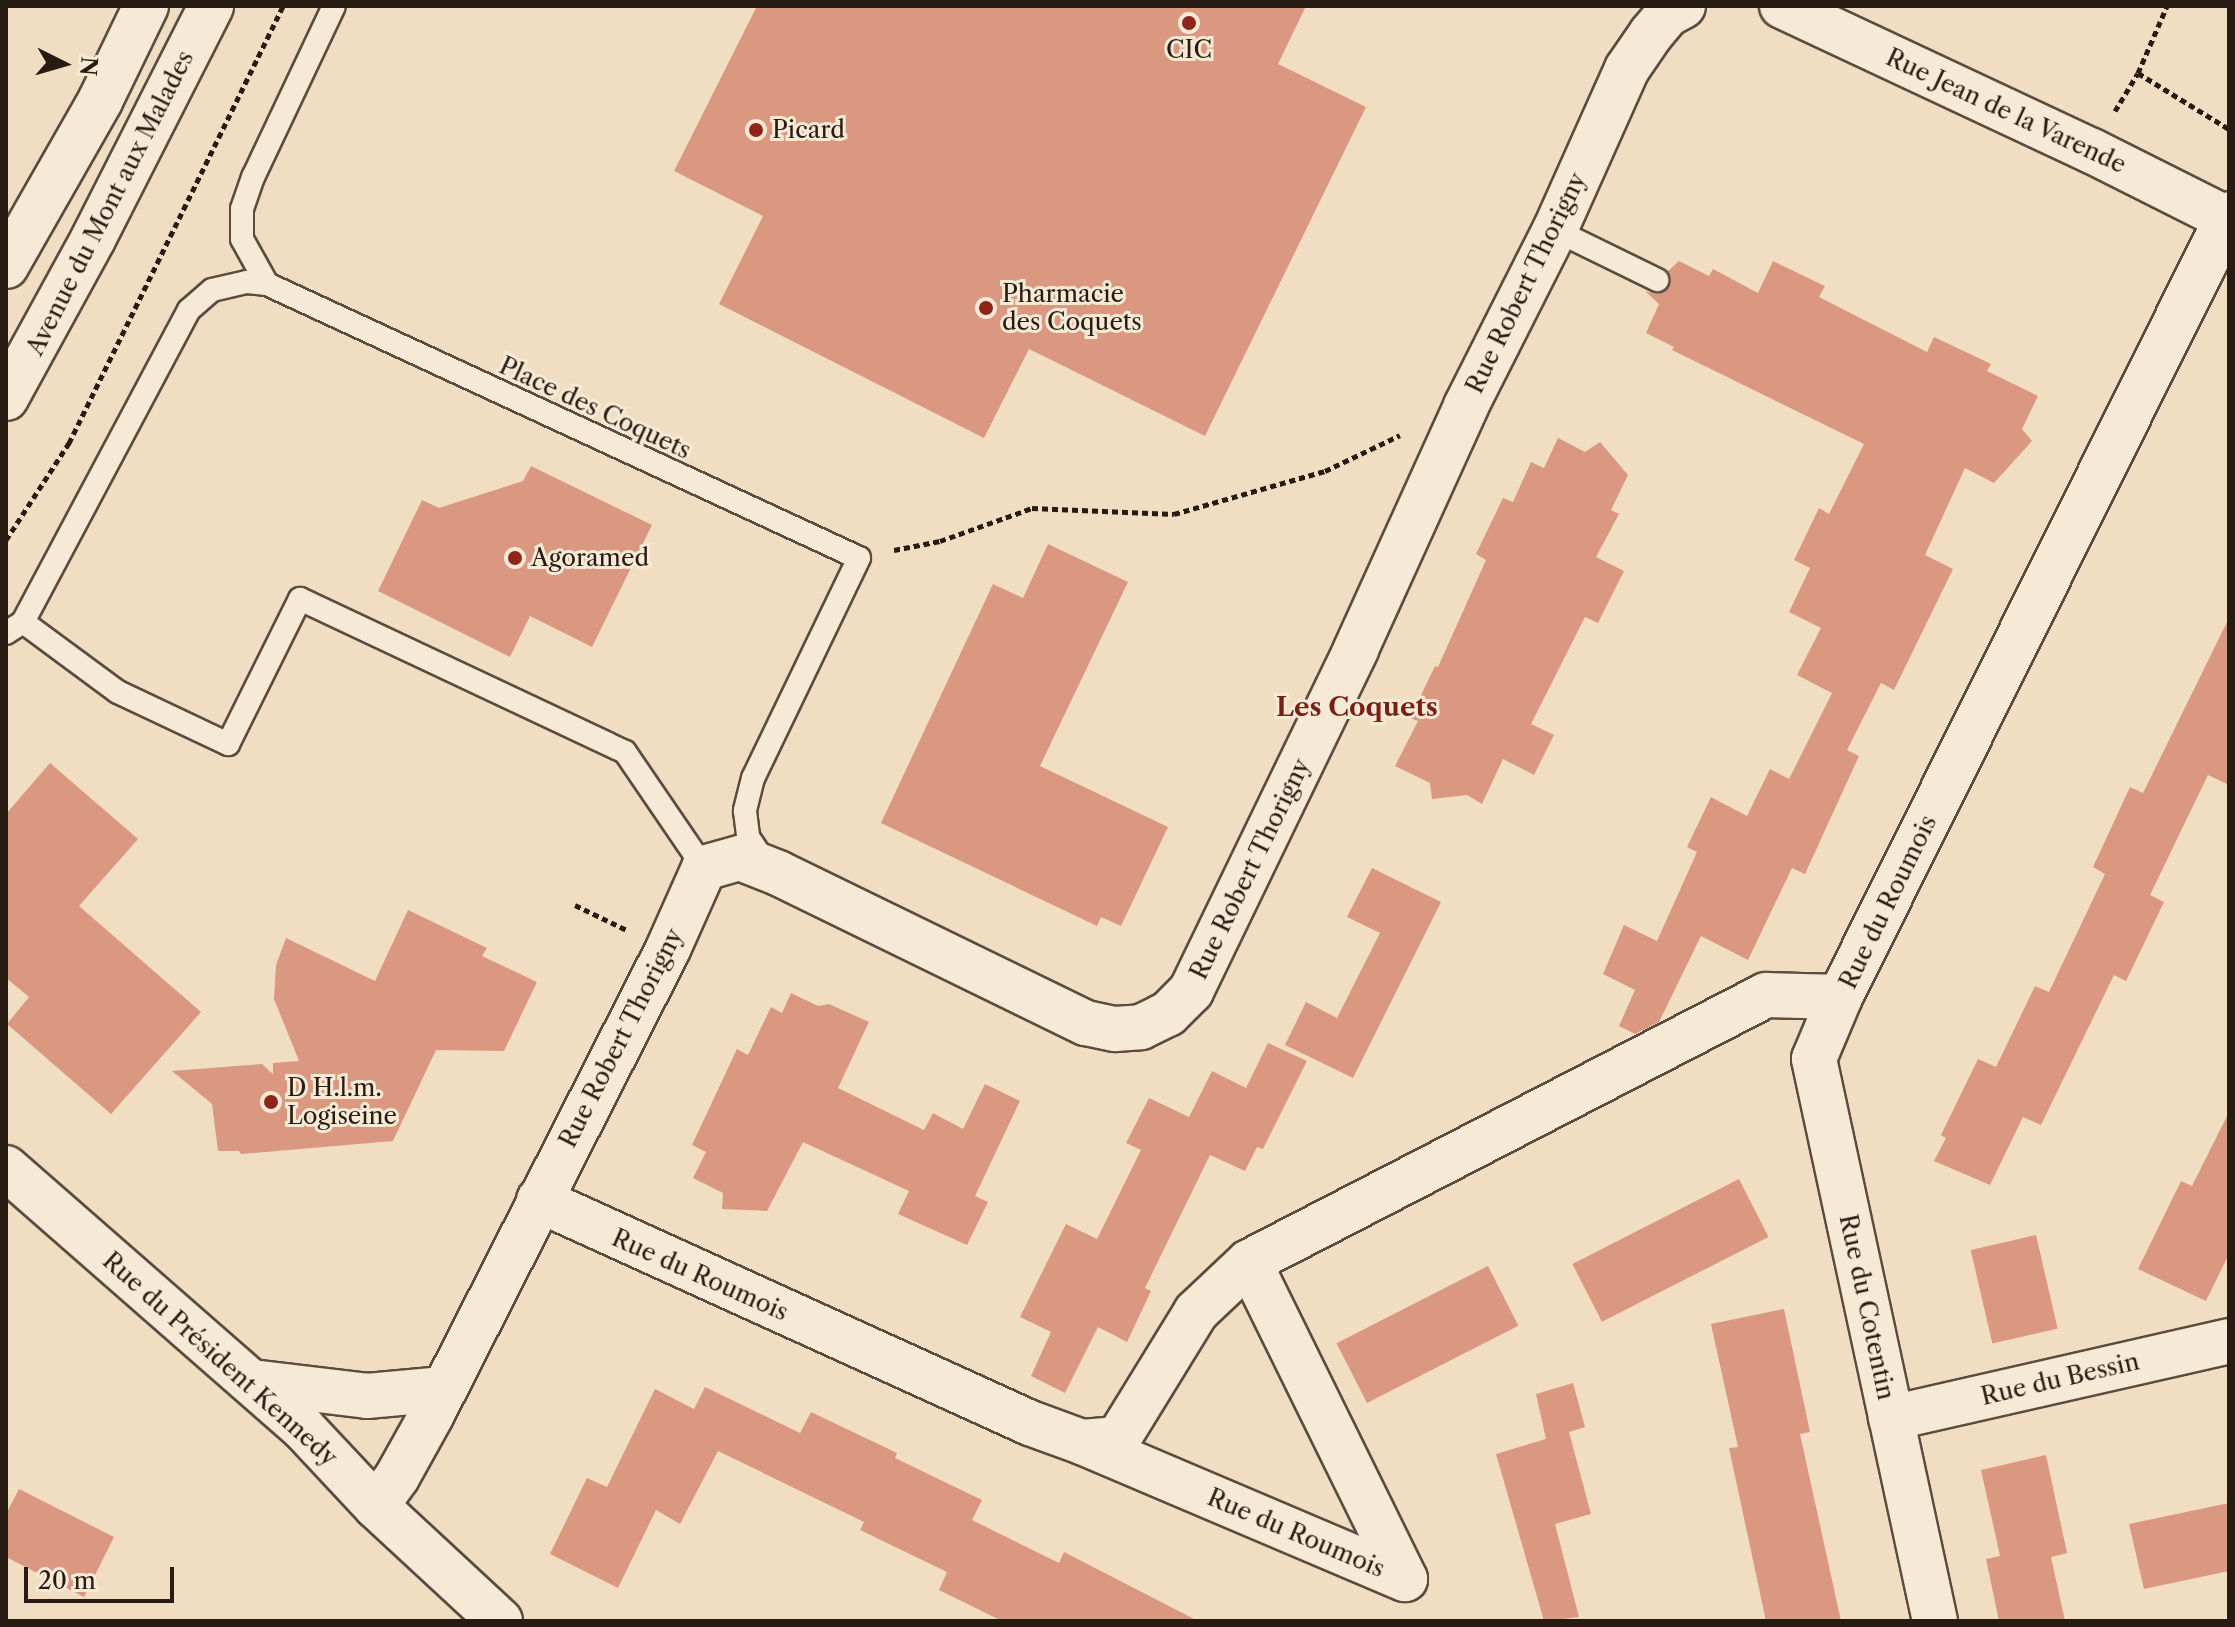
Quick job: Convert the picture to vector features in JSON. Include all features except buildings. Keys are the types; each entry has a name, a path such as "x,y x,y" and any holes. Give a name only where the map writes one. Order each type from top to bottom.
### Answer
{"street":[{"path":"6,266 100,101 146,6"},
{"name":"Avenue du Mont aux Malades","path":"6,398 86,252 211,6"},
{"name":"Rue Robert Thorigny","path":"376,1506 397,1477 444,1389 668,949 704,868 740,858 778,873 1086,1023 1115,1029 1141,1027 1168,1014 1191,991 1356,649 1466,406 1555,230 1627,69 1668,14 1683,6"},
{"name":"Rue Jean de la Varende","path":"1782,6 2228,217"},
{"name":"Rue du Roumois","path":"1082,1442 1118,1439 1196,1312 1249,1262 1766,995 1840,997 2228,217"},
{"name":"Rue du Cotentin","path":"1840,997 1814,1059 1935,1621"},
{"name":"Rue du Président Kennedy","path":"6,1168 303,1428 376,1506 500,1621"},
{"name":"Rue du Roumois","path":"539,1200 783,1312 1405,1579 1249,1262"},
{"name":"Rue du Bessin","path":"1891,1418 2229,1341"},
{"path":"252,1382 367,1396 444,1389"}],"lane":[{"path":"267,284 242,239 242,209 253,177 334,6"},
{"path":"1555,230 1657,280"},
{"path":"267,284 247,282 212,290 189,310 15,628 118,692 228,744 300,599 625,752 704,868"},
{"name":"Place des Coquets","path":"267,284 859,558"},
{"path":"778,873 758,855 748,837 745,811 753,778 859,558"}],"path":[{"path":"6,540 69,443 283,6"},
{"path":"2092,151 2138,73 2167,6"},
{"path":"2138,73 2229,129"},
{"path":"859,558 940,541 1032,508 1174,514 1325,471 1466,406"}],"place":[{"name":"CIC","path":"1189,23"},
{"name":"Picard","path":"756,130"},
{"name":"Pharmacie des Coquets","path":"986,308"},
{"name":"Agoramed","path":"515,558"},
{"name":"D H.l.m. Logiseine","path":"271,1102"}],"district":[{"name":"Les Coquets","path":"1357,708"}]}
